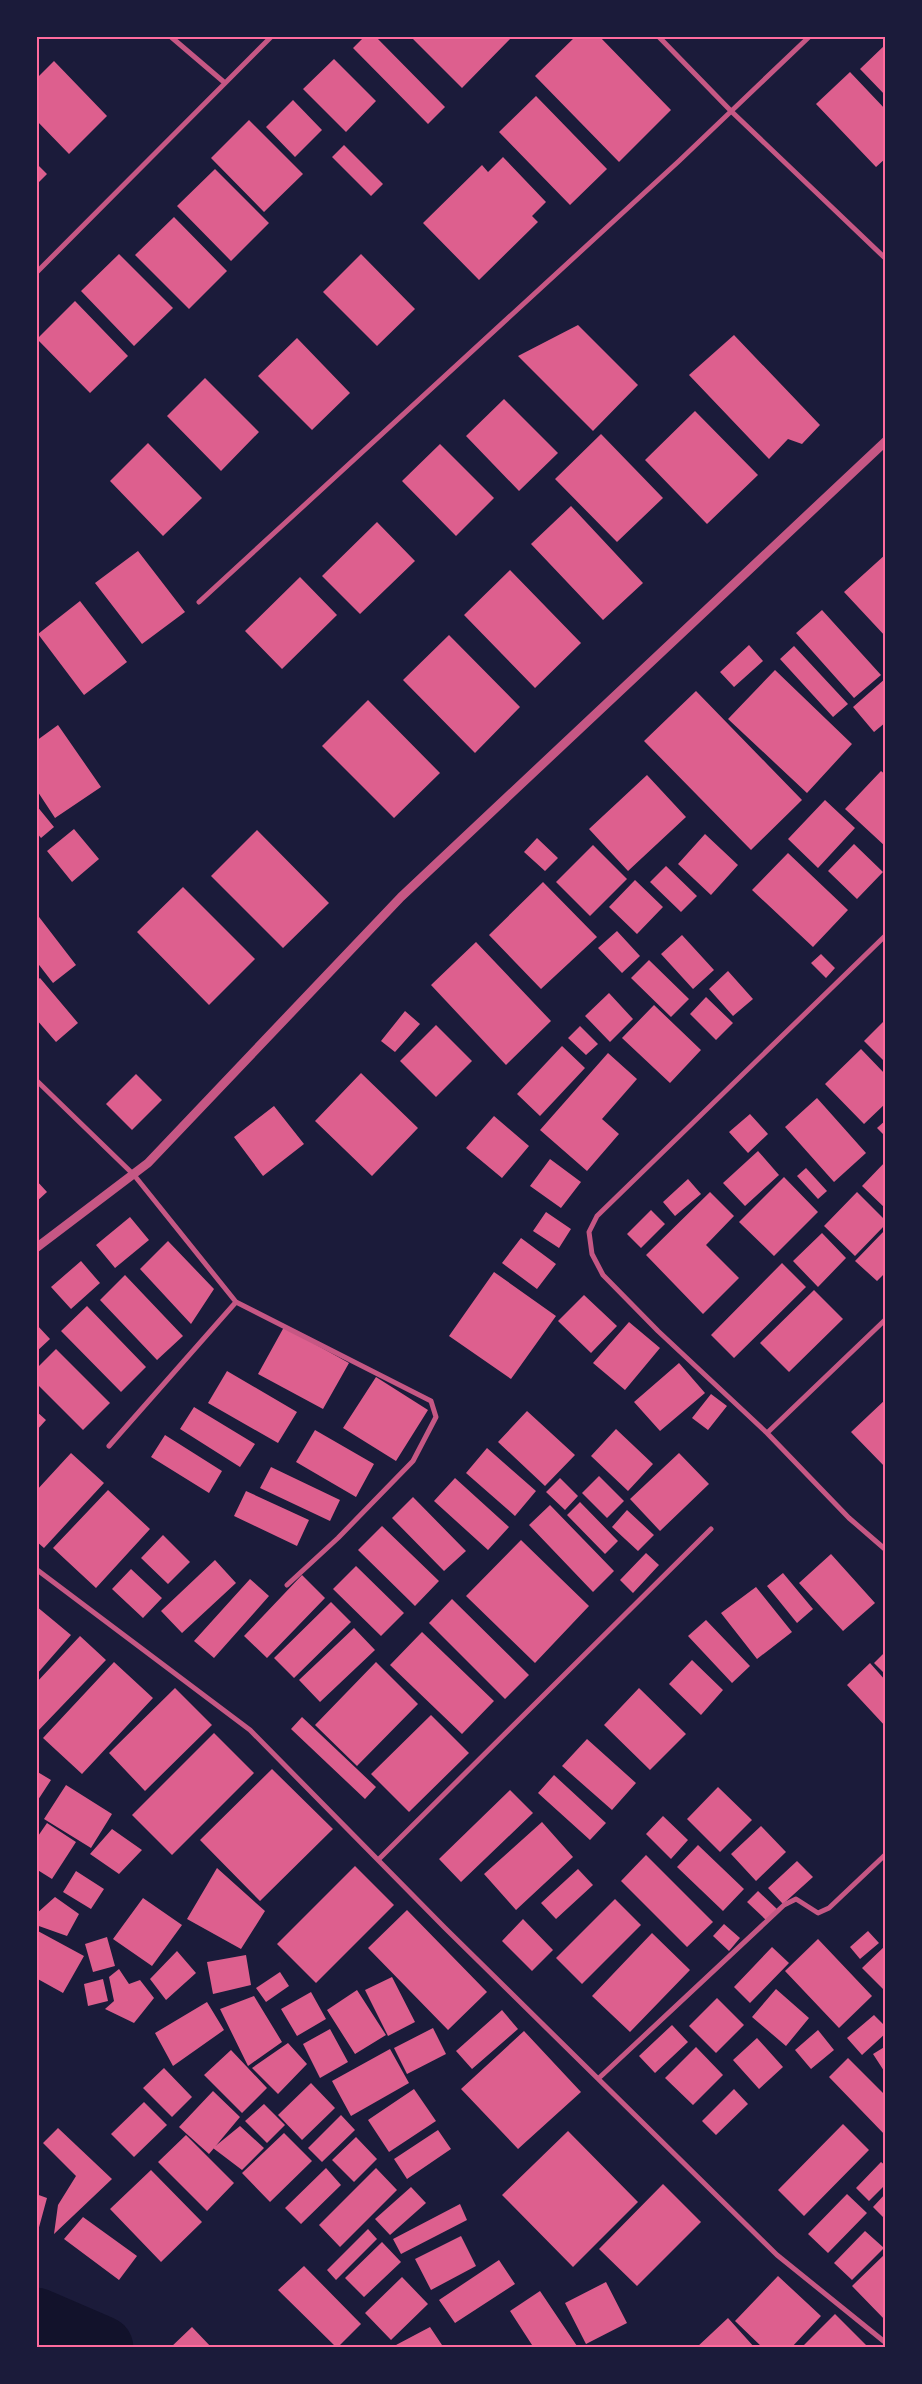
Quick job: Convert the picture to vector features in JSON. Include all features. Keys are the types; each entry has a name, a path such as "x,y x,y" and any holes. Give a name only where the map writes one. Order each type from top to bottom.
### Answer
{"street":[{"path":"170,36 225,84"},
{"path":"36,273 272,36"},
{"path":"658,36 731,110 886,259"},
{"path":"199,602 679,161 810,36"},
{"path":"36,1248 148,1163 401,897 886,441"},
{"path":"886,935 598,1216 590,1232 592,1254 602,1275 767,1433 849,1518 886,1550"},
{"path":"36,1080 134,1174 236,1302 431,1401 436,1417 413,1461 338,1538 287,1585"},
{"path":"108,1446 236,1302"},
{"path":"767,1433 886,1319"},
{"path":"378,1860 711,1529"},
{"path":"36,1569 250,1730 378,1860 777,2255 886,2343"},
{"path":"599,2078 784,1905 796,1899 818,1913 829,1908 886,1854"}],"building":[{"path":"365,36 375,36 445,107 428,124 353,48"},
{"path":"410,36 513,36 462,88"},
{"path":"576,36 599,36 671,110 619,162 535,76"},
{"path":"886,44 886,96 860,69"},
{"path":"334,59 376,101 346,132 303,89"},
{"path":"54,61 107,116 69,154 36,120 36,79"},
{"path":"850,72 886,110 886,158 876,167 816,104"},
{"path":"536,96 607,169 570,205 499,132"},
{"path":"293,100 322,130 295,157 266,127"},
{"path":"249,120 303,174 264,212 211,158"},
{"path":"344,145 383,184 371,196 332,157"},
{"path":"503,157 546,202 532,216 538,222 479,280 423,223 482,165 488,172"},
{"path":"36,163 47,174 36,185"},
{"path":"215,169 269,223 231,261 177,206"},
{"path":"174,217 227,271 189,309 135,255"},
{"path":"119,254 173,308 134,346 81,291"},
{"path":"361,254 415,309 377,346 323,292"},
{"path":"75,301 128,356 90,393 37,339"},
{"path":"578,325 638,385 593,431 518,356"},
{"path":"734,335 820,425 802,444 788,439 769,459 689,375"},
{"path":"297,338 350,393 312,430 258,376"},
{"path":"205,378 259,432 221,471 167,416"},
{"path":"504,399 558,453 519,491 466,436"},
{"path":"695,411 758,475 707,524 645,460"},
{"path":"601,434 663,498 617,542 555,479"},
{"path":"148,443 202,498 163,536 110,481"},
{"path":"440,444 494,498 456,536 402,481"},
{"path":"571,506 643,583 603,620 531,544"},
{"path":"377,522 415,561 360,614 322,576"},
{"path":"138,551 185,612 142,644 95,583"},
{"path":"886,554 886,637 844,592"},
{"path":"510,570 581,643 535,688 464,615"},
{"path":"300,577 337,615 282,669 245,631"},
{"path":"80,601 127,662 84,695 38,634"},
{"path":"822,610 881,675 854,698 796,633"},
{"path":"449,635 520,707 475,753 403,680"},
{"path":"749,645 763,661 734,687 720,672"},
{"path":"794,646 848,704 833,717 780,659"},
{"path":"775,670 852,744 807,793 728,719"},
{"path":"886,678 886,722 874,732 853,707"},
{"path":"696,691 802,800 751,850 644,741"},
{"path":"368,700 440,773 394,818 322,746"},
{"path":"58,725 101,787 55,818 36,789 36,741"},
{"path":"881,771 886,775 886,847 845,809"},
{"path":"647,775 686,817 628,871 589,829"},
{"path":"825,800 855,828 818,868 788,839"},
{"path":"36,805 54,827 41,838 36,832"},
{"path":"74,829 99,859 72,882 47,851"},
{"path":"257,830 329,903 283,948 211,876"},
{"path":"705,834 738,865 711,895 678,864"},
{"path":"537,838 558,858 545,871 524,852"},
{"path":"854,844 883,872 857,899 828,871"},
{"path":"593,845 627,879 590,916 556,882"},
{"path":"788,853 848,910 813,947 752,890"},
{"path":"666,866 697,896 681,912 650,882"},
{"path":"635,880 663,907 637,934 609,907"},
{"path":"543,882 597,937 541,989 489,935"},
{"path":"183,887 255,959 209,1005 137,932"},
{"path":"36,913 76,965 53,983 36,961"},
{"path":"617,931 640,956 622,973 598,948"},
{"path":"682,935 714,970 693,989 661,954"},
{"path":"476,942 551,1021 506,1065 431,985"},
{"path":"821,954 835,968 826,978 811,963"},
{"path":"649,960 689,999 671,1017 631,978"},
{"path":"728,971 753,999 733,1016 709,989"},
{"path":"40,978 78,1023 56,1042 36,1019 36,981"},
{"path":"609,993 633,1019 610,1042 585,1016"},
{"path":"706,997 733,1023 716,1040 690,1014"},
{"path":"654,1005 701,1050 670,1083 622,1038"},
{"path":"405,1011 420,1024 395,1052 381,1041"},
{"path":"886,1019 886,1063 864,1041"},
{"path":"436,1025 472,1061 436,1097 400,1061"},
{"path":"580,1026 598,1044 586,1055 568,1038"},
{"path":"562,1046 585,1068 540,1116 517,1094"},
{"path":"861,1049 886,1075 886,1103 864,1124 825,1084"},
{"path":"608,1053 637,1079 602,1119 619,1134 587,1171 540,1130"},
{"path":"361,1073 418,1128 372,1176 315,1121"},
{"path":"136,1074 162,1100 132,1130 106,1104"},
{"path":"817,1098 866,1153 834,1182 785,1127"},
{"path":"274,1106 304,1144 263,1176 234,1137"},
{"path":"750,1114 768,1134 748,1153 729,1132"},
{"path":"494,1116 529,1146 502,1178 466,1148"},
{"path":"886,1120 886,1137 877,1128"},
{"path":"758,1151 779,1175 745,1206 723,1183"},
{"path":"550,1159 581,1182 561,1208 530,1186"},
{"path":"886,1161 886,1209 862,1186"},
{"path":"806,1168 827,1191 818,1199 797,1176"},
{"path":"784,1177 818,1212 774,1256 739,1222"},
{"path":"688,1179 701,1194 675,1216 663,1202"},
{"path":"36,1180 47,1192 36,1202"},
{"path":"710,1192 734,1216 706,1245 739,1278 703,1314 646,1255"},
{"path":"857,1192 886,1221 886,1224 855,1256 824,1226"},
{"path":"651,1210 665,1224 641,1248 627,1234"},
{"path":"546,1212 571,1229 559,1248 533,1231"},
{"path":"130,1217 149,1240 115,1268 96,1245"},
{"path":"884,1231 886,1232 886,1272 877,1281 855,1261"},
{"path":"822,1233 846,1258 818,1287 793,1261"},
{"path":"521,1238 556,1264 537,1289 502,1263"},
{"path":"168,1241 214,1289 191,1324 140,1269"},
{"path":"81,1261 100,1283 71,1309 51,1287"},
{"path":"782,1263 806,1287 734,1358 711,1335"},
{"path":"494,1272 556,1316 511,1379 449,1336"},
{"path":"125,1275 183,1336 157,1360 100,1300"},
{"path":"814,1290 843,1319 789,1372 760,1343"},
{"path":"584,1295 617,1326 591,1353 558,1321"},
{"path":"87,1306 146,1367 121,1392 61,1331"},
{"path":"629,1322 660,1348 625,1390 593,1363"},
{"path":"36,1324 50,1339 36,1352"},
{"path":"284,1327 349,1363 323,1409 258,1374"},
{"path":"56,1349 110,1403 83,1430 36,1383 36,1369"},
{"path":"679,1363 705,1393 660,1431 634,1402"},
{"path":"227,1371 297,1412 278,1443 208,1403"},
{"path":"376,1377 428,1410 396,1461 343,1428"},
{"path":"711,1394 727,1406 708,1430 692,1418"},
{"path":"886,1399 886,1468 851,1432"},
{"path":"194,1407 255,1444 240,1467 180,1429"},
{"path":"36,1411 46,1420 36,1431"},
{"path":"527,1411 575,1455 545,1486 498,1442"},
{"path":"616,1429 653,1464 628,1491 591,1456"},
{"path":"315,1430 374,1464 356,1497 296,1462"},
{"path":"165,1435 222,1471 209,1493 151,1457"},
{"path":"487,1448 536,1491 515,1516 466,1473"},
{"path":"71,1453 104,1483 44,1548 36,1541 36,1491"},
{"path":"679,1453 709,1484 660,1531 630,1499"},
{"path":"271,1467 340,1500 330,1521 260,1488"},
{"path":"599,1476 624,1501 607,1518 582,1493"},
{"path":"455,1478 509,1527 488,1550 434,1501"},
{"path":"560,1478 578,1496 565,1510 546,1492"},
{"path":"108,1490 150,1529 96,1588 53,1548"},
{"path":"246,1491 309,1520 297,1546 234,1516"},
{"path":"413,1497 466,1551 444,1571 392,1518"},
{"path":"580,1502 618,1541 605,1554 567,1515"},
{"path":"550,1505 614,1571 593,1592 529,1525"},
{"path":"627,1510 654,1535 638,1551 612,1527"},
{"path":"382,1526 439,1581 415,1606 358,1550"},
{"path":"163,1535 190,1562 168,1584 141,1558"},
{"path":"521,1540 589,1606 535,1663 466,1596"},
{"path":"646,1553 659,1565 633,1593 620,1580"},
{"path":"831,1554 875,1603 843,1631 799,1583"},
{"path":"215,1560 236,1583 182,1633 161,1611"},
{"path":"356,1566 404,1613 381,1636 333,1589"},
{"path":"131,1569 162,1598 143,1618 112,1589"},
{"path":"783,1573 813,1609 797,1623 767,1586"},
{"path":"302,1575 325,1598 267,1658 244,1636"},
{"path":"250,1579 269,1596 214,1658 194,1641"},
{"path":"756,1587 792,1632 757,1659 721,1613"},
{"path":"452,1599 529,1675 505,1699 429,1623"},
{"path":"331,1602 351,1622 294,1678 274,1658"},
{"path":"36,1606 71,1635 36,1675"},
{"path":"706,1620 750,1666 732,1683 688,1636"},
{"path":"354,1628 375,1650 320,1702 299,1680"},
{"path":"422,1632 494,1701 462,1734 390,1665"},
{"path":"80,1636 106,1660 36,1733 36,1683"},
{"path":"886,1651 886,1675 874,1663"},
{"path":"692,1660 723,1690 701,1715 669,1684"},
{"path":"114,1662 153,1698 82,1774 43,1738"},
{"path":"376,1662 418,1704 357,1766 315,1725"},
{"path":"870,1663 886,1681 886,1727 847,1685"},
{"path":"175,1688 212,1725 145,1791 109,1753"},
{"path":"639,1688 686,1734 650,1770 604,1725"},
{"path":"431,1715 469,1753 409,1812 371,1774"},
{"path":"302,1717 376,1787 365,1799 291,1729"},
{"path":"214,1733 254,1773 172,1855 132,1815"},
{"path":"587,1739 636,1783 612,1810 562,1766"},
{"path":"272,1769 333,1829 260,1901 200,1840"},
{"path":"36,1771 51,1780 36,1803"},
{"path":"554,1775 606,1823 590,1840 538,1793"},
{"path":"66,1785 112,1814 91,1848 44,1819"},
{"path":"718,1787 752,1820 720,1852 687,1819"},
{"path":"510,1790 533,1813 461,1882 439,1859"},
{"path":"663,1816 688,1840 671,1859 646,1834"},
{"path":"542,1822 573,1857 516,1910 484,1874"},
{"path":"47,1823 76,1842 52,1879 36,1869 36,1839"},
{"path":"761,1826 786,1852 756,1881 731,1854"},
{"path":"112,1829 142,1850 119,1874 90,1854"},
{"path":"698,1845 744,1889 723,1911 677,1867"},
{"path":"646,1855 713,1922 687,1947 621,1881"},
{"path":"797,1861 813,1877 783,1904 768,1888"},
{"path":"355,1866 394,1905 316,1983 277,1944"},
{"path":"217,1868 265,1911 241,1949 187,1919"},
{"path":"578,1869 593,1885 556,1919 541,1903"},
{"path":"76,1871 104,1889 91,1909 63,1892"},
{"path":"758,1891 777,1909 766,1920 747,1902"},
{"path":"55,1897 79,1914 67,1936 36,1925 36,1914"},
{"path":"143,1898 182,1925 152,1966 113,1939"},
{"path":"615,1899 641,1925 582,1984 556,1958"},
{"path":"407,1910 487,1992 448,2030 368,1948"},
{"path":"523,1919 553,1950 532,1971 502,1941"},
{"path":"724,1924 740,1938 729,1951 713,1936"},
{"path":"36,1930 84,1956 63,1993 36,1978"},
{"path":"868,1931 879,1943 860,1959 850,1947"},
{"path":"652,1933 690,1970 630,2032 592,1996"},
{"path":"107,1937 115,1966 93,1972 85,1944"},
{"path":"818,1939 872,1996 839,2028 785,1971"},
{"path":"886,1945 886,1992 862,1968"},
{"path":"772,1947 789,1963 750,2003 734,1987"},
{"path":"177,1951 196,1973 166,2000 150,1979"},
{"path":"246,1955 251,1985 213,1994 207,1962"},
{"path":"119,1969 129,1984 140,1980 154,1998 134,2023 105,2009 114,2001 109,1977"},
{"path":"280,1972 289,1986 266,2002 256,1988"},
{"path":"392,1977 415,2022 388,2036 365,1990"},
{"path":"103,1979 108,2001 88,2006 84,1984"},
{"path":"776,1989 809,2018 786,2046 752,2017"},
{"path":"357,1990 386,2035 355,2054 327,2010"},
{"path":"311,1992 326,2019 297,2036 281,2009"},
{"path":"254,1996 282,2042 248,2066 220,2009"},
{"path":"717,1998 744,2025 716,2053 689,2026"},
{"path":"207,2002 224,2030 173,2066 155,2033"},
{"path":"502,2010 518,2029 472,2069 456,2051"},
{"path":"874,2015 886,2027 886,2033 862,2055 847,2038"},
{"path":"672,2025 688,2042 655,2073 639,2056"},
{"path":"433,2028 446,2054 407,2074 394,2048"},
{"path":"330,2029 348,2062 320,2078 303,2044"},
{"path":"818,2030 834,2050 811,2069 795,2050"},
{"path":"524,2031 581,2092 518,2149 461,2089"},
{"path":"757,2038 783,2067 759,2089 733,2060"},
{"path":"288,2043 307,2064 278,2094 252,2068"},
{"path":"886,2046 886,2074 873,2054"},
{"path":"696,2047 723,2075 693,2105 665,2078"},
{"path":"390,2049 409,2083 351,2116 332,2081"},
{"path":"231,2050 267,2088 242,2113 204,2075"},
{"path":"848,2058 886,2096 886,2136 829,2077"},
{"path":"164,2068 192,2097 172,2117 143,2088"},
{"path":"311,2083 335,2108 302,2140 278,2115"},
{"path":"414,2089 436,2121 389,2152 368,2120"},
{"path":"734,2089 748,2104 716,2135 702,2121"},
{"path":"213,2091 240,2117 209,2154 179,2127"},
{"path":"144,2102 167,2125 134,2157 111,2134"},
{"path":"264,2104 285,2125 267,2143 245,2121"},
{"path":"341,2115 355,2130 322,2162 308,2148"},
{"path":"843,2124 869,2150 804,2216 778,2190"},
{"path":"240,2126 264,2148 242,2170 213,2148"},
{"path":"58,2128 112,2179 54,2234 58,2205 76,2176 43,2143"},
{"path":"438,2130 451,2149 407,2179 394,2159"},
{"path":"568,2131 638,2202 573,2267 502,2195"},
{"path":"284,2133 312,2161 270,2202 242,2173"},
{"path":"186,2135 234,2183 207,2211 158,2162"},
{"path":"356,2137 377,2159 354,2182 332,2160"},
{"path":"881,2162 886,2166 886,2184 869,2201 856,2188"},
{"path":"326,2168 341,2185 301,2224 285,2208"},
{"path":"376,2168 397,2190 340,2247 319,2225"},
{"path":"151,2170 202,2222 161,2262 110,2209"},
{"path":"663,2184 701,2222 637,2286 599,2249"},
{"path":"411,2187 426,2203 390,2235 375,2219"},
{"path":"886,2193 886,2220 873,2207"},
{"path":"36,2194 47,2198 38,2231 36,2230"},
{"path":"847,2194 867,2213 828,2253 808,2234"},
{"path":"460,2204 467,2220 401,2254 393,2239"},
{"path":"83,2217 137,2256 119,2280 64,2239"},
{"path":"368,2229 377,2239 336,2280 327,2270"},
{"path":"865,2231 884,2248 852,2280 834,2263"},
{"path":"461,2236 476,2266 431,2290 415,2259"},
{"path":"382,2242 401,2262 364,2297 345,2278"},
{"path":"886,2253 886,2321 852,2286"},
{"path":"499,2260 515,2284 455,2323 439,2300"},
{"path":"304,2266 361,2324 337,2348 278,2290"},
{"path":"778,2276 821,2316 791,2348 763,2348 735,2321"},
{"path":"402,2277 428,2304 391,2340 365,2313"},
{"path":"606,2282 627,2323 586,2344 565,2303"},
{"path":"540,2291 577,2346 574,2348 534,2348 510,2311"},
{"path":"835,2314 869,2348 801,2348"},
{"path":"728,2318 755,2348 696,2348"},
{"path":"192,2327 212,2348 170,2348"},
{"path":"430,2327 444,2348 398,2348 396,2345"}],"waterway":[{"path":"36,2320 101,2348"}]}
